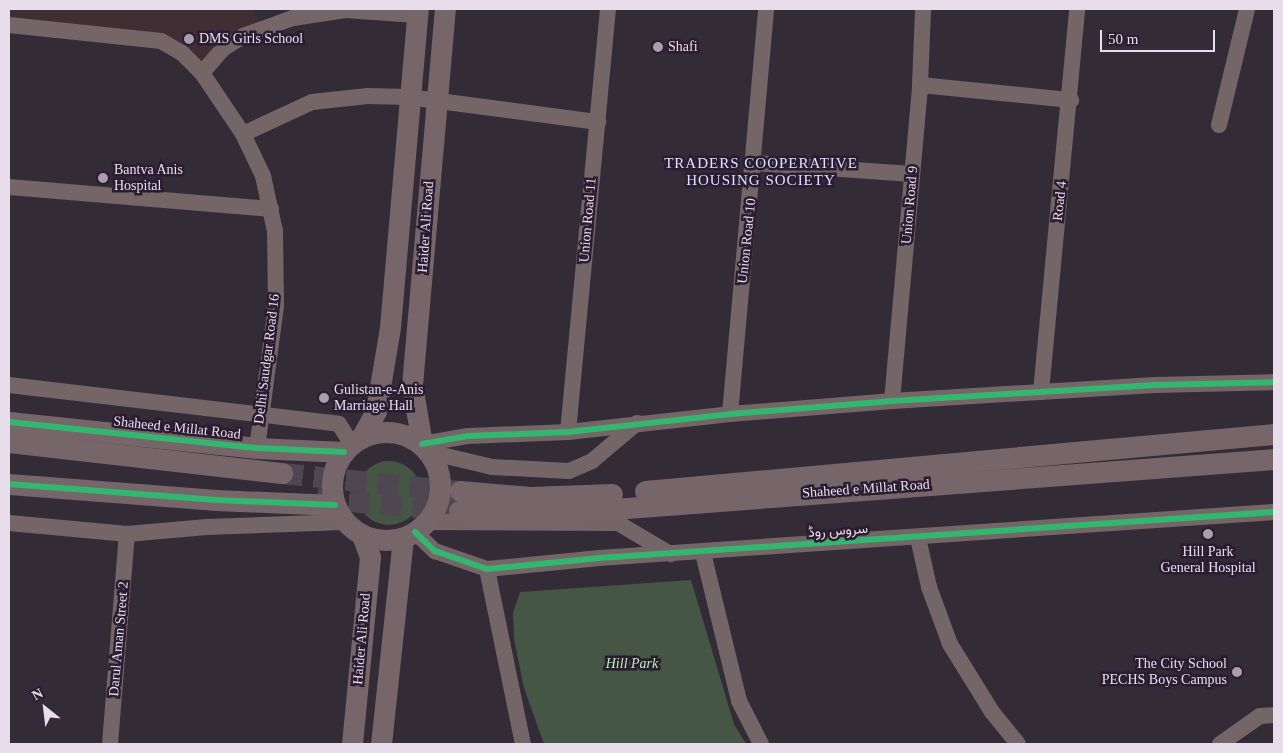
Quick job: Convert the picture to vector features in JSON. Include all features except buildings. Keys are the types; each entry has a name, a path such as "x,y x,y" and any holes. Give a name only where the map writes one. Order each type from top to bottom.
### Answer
{"main road":[{"name":"Haider Ali Road","path":"425,448 412,385 435,102 445,9"},
{"name":"Haider Ali Road","path":"353,445 376,411 387,347 417,12"},
{"name":"Shaheed e Millat Road","path":"9,422 257,448 300,450 353,445"},
{"path":"9,484 216,500 314,504 340,513 362,535 382,541 415,531 439,503 441,484 437,465 425,448 392,432 353,445 335,468 332,486 340,513"},
{"name":"Shaheed e Millat Road","path":"1274,434 597,496 459,501 587,511 1274,459"},
{"path":"9,442 282,473"},
{"path":"300,450 314,458 325,473 325,494 314,504"},
{"path":"9,470 278,494"},
{"name":"Haider Ali Road","path":"381,744 415,531"},
{"name":"Haider Ali Road","path":"352,744 370,557 362,535"}],"street":[{"name":"Union Road 11","path":"568,432 608,9"},
{"name":"Union Road 10","path":"730,414 754,163 766,9"},
{"name":"Union Road 9","path":"892,402 920,85 923,9"},
{"name":"Road 4","path":"1041,392 1071,100 1077,9"},
{"path":"1219,125 1247,9"},
{"path":"202,74 224,48 262,26 320,10 417,12"},
{"name":"Delhi Saudgar Road 16","path":"9,25 161,41 182,54 202,74 243,134 263,176 275,231 276,306 260,413 257,448"},
{"path":"920,85 1071,100"},
{"path":"243,134 312,102 368,96 408,97 598,122"},
{"path":"754,163 912,174"},
{"path":"9,188 270,209"},
{"path":"425,448 468,436 568,432 730,414 1041,392 1274,382"},
{"path":"9,385 260,413 339,424 353,445"},
{"path":"425,448 492,467 569,471 592,461 637,423"},
{"name":"سروس روڈ","path":"415,531 435,551 487,569 670,554 1274,512"},
{"path":"9,523 127,534 340,513"},
{"path":"415,531 618,523 670,554"},
{"name":"Darul Aman Street 2","path":"110,744 127,534"},
{"path":"918,538 929,587 950,644 992,712 1018,744"},
{"path":"703,553 739,701 761,744"},
{"path":"487,569 523,744"},
{"path":"1220,744 1241,727 1260,716 1274,715"}],"shaded area":[{"name":"DMS Girls School","path":"9,9 252,9 262,26 202,73 161,41 9,25"}],"green space":[{"path":"389,461 401,463 412,470 419,481 421,493 419,505 412,516 401,523 389,525 377,523 366,516 359,505 357,493 359,481 366,470 377,463"},
{"name":"Hill Park","path":"691,580 734,724 746,744 544,744 524,688 514,639 513,613 520,592"}],"tunnel":[{"path":"282,473 460,491"},
{"path":"317,498 459,511"}],"cycle path":[{"path":"422,444 468,436 568,432 730,414 892,401 1155,385 1274,382"},
{"path":"9,422 257,448 344,452"},
{"path":"9,484 216,500 335,505"},
{"path":"415,532 435,551 487,569 599,558 1274,512"}],"place":[{"name":"DMS Girls School","path":"189,39"},
{"name":"Shafi","path":"658,47"},
{"name":"Bantva Anis Hospital","path":"103,178"},
{"name":"Gulistan-e-Anis Marriage Hall","path":"324,398"},
{"name":"Hill Park General Hospital","path":"1208,534"},
{"name":"The City School PECHS Boys Campus","path":"1237,672"}],"district":[{"name":"TRADERS COOPERATIVE HOUSING SOCIETY","path":"761,172"}]}
